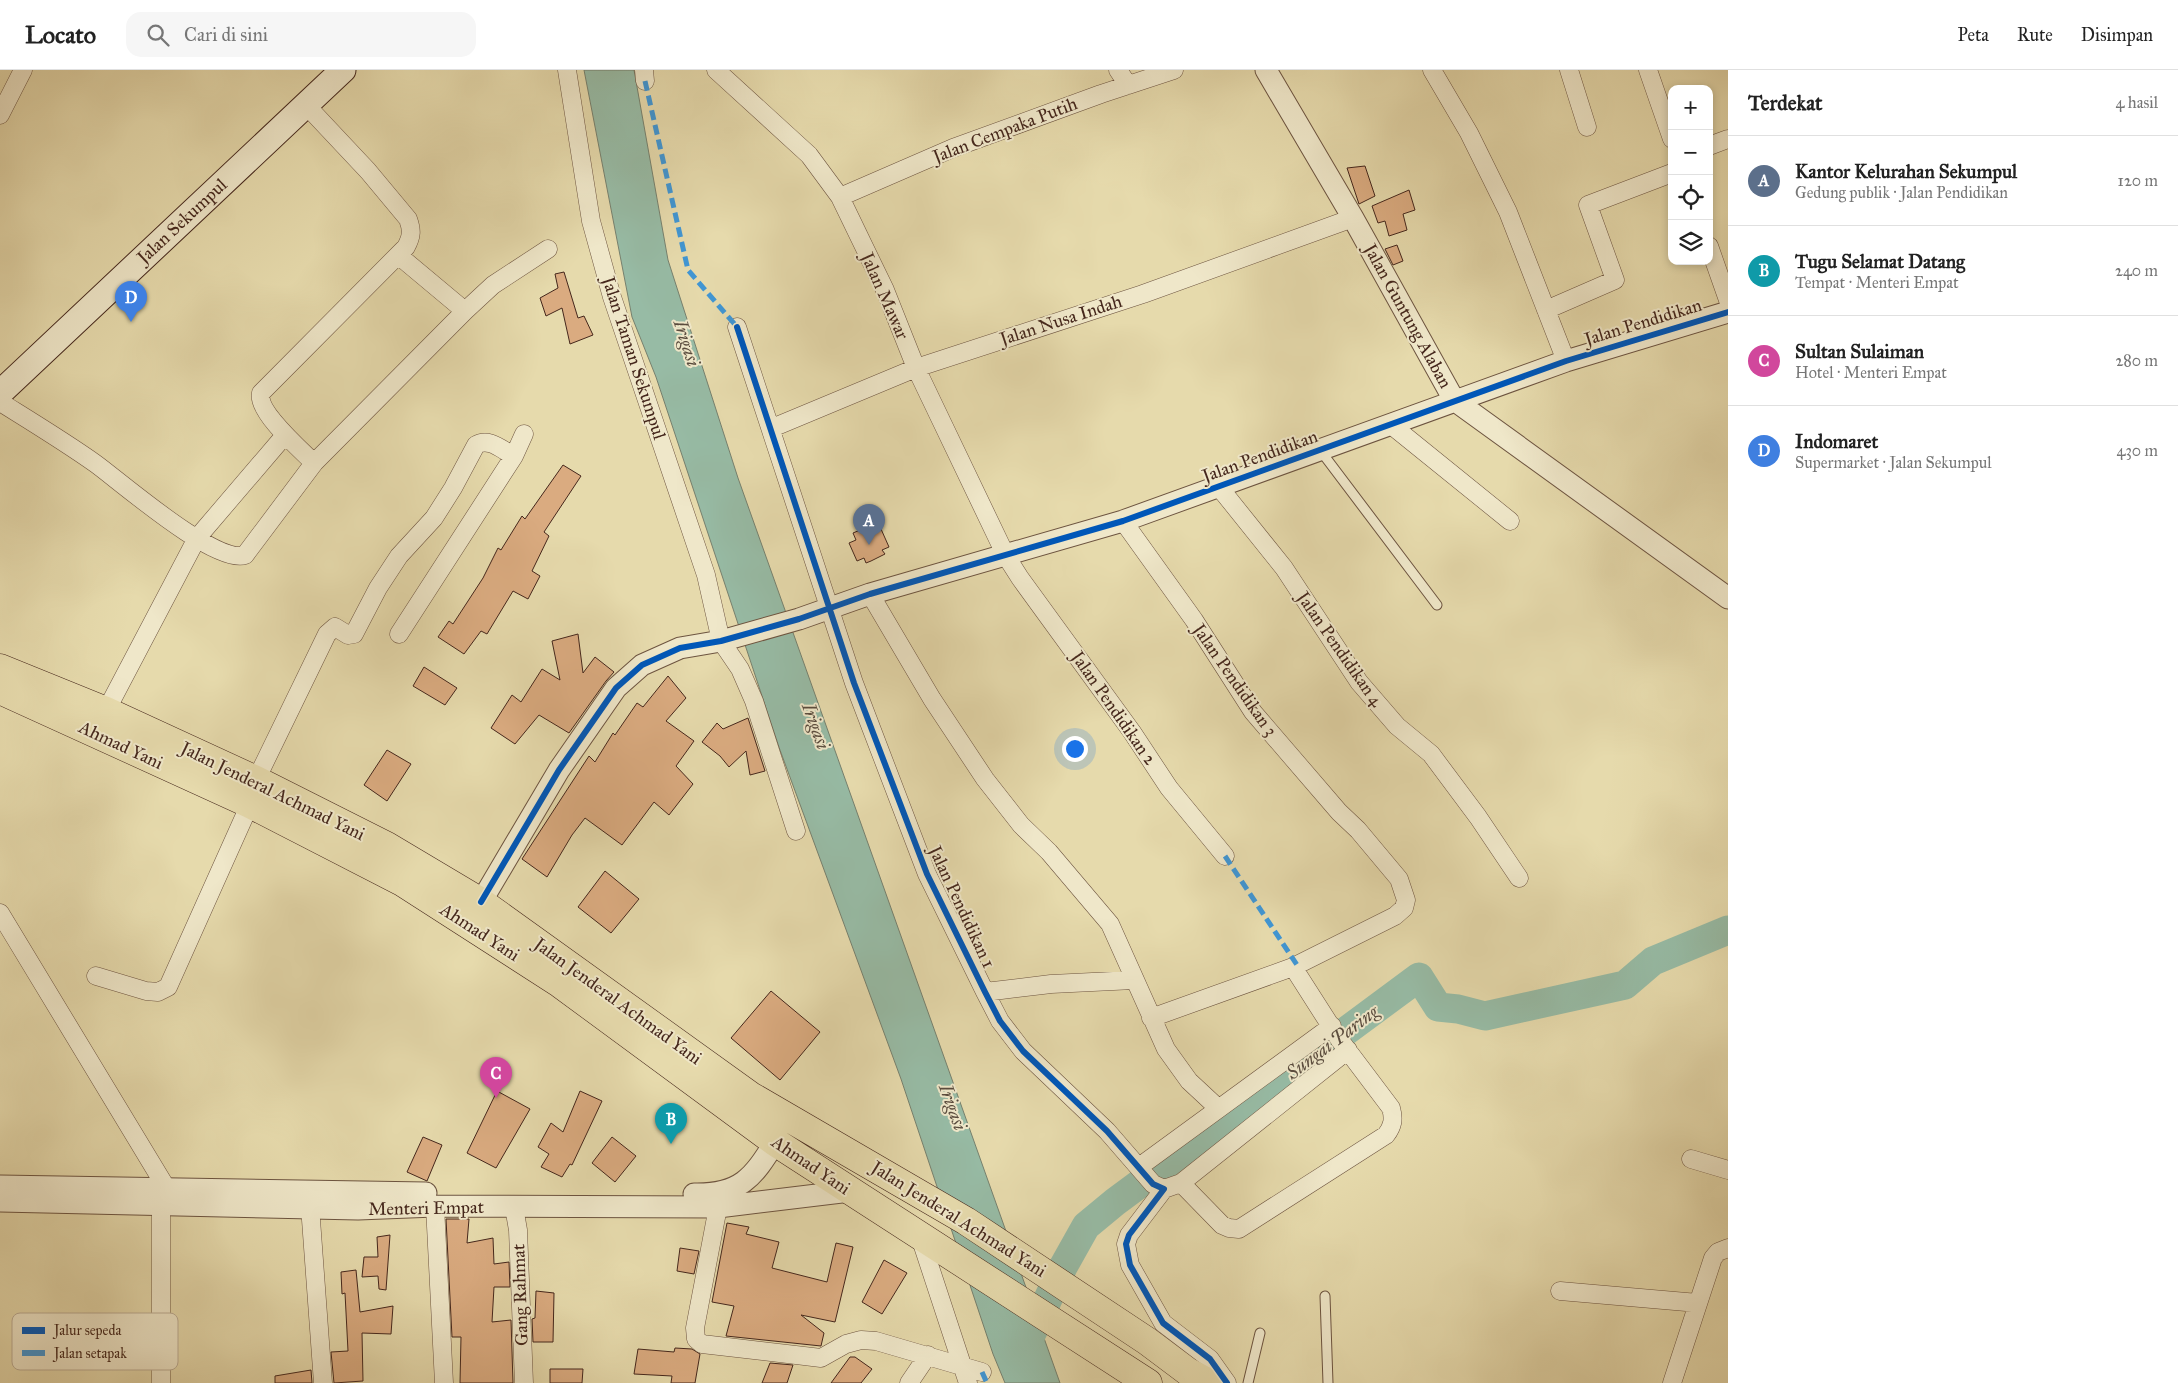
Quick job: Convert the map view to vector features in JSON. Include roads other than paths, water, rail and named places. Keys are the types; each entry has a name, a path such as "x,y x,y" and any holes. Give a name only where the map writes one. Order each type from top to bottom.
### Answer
{"highway":[{"name":"Jalan Jenderal Achmad Yani","path":"0,668 106,711 253,792 387,846 480,902 611,1009"},
{"name":"Ahmad Yani","path":"0,690 253,792 402,882 559,983 611,1009 647,1035 775,1142 1148,1383"},
{"name":"Jalan Jenderal Achmad Yani","path":"647,1035 966,1221 1147,1341 1187,1371 1209,1383"}],"main road":[{"name":"Jalan Sekumpul","path":"0,393 342,70"}],"street":[{"path":"0,115 23,70"},
{"name":"Jalan Taman Sekumpul","path":"566,70 591,221 612,297 728,639"},
{"name":"Jalan Mawar","path":"716,70 809,155 840,197 885,290 916,368 1006,556"},
{"path":"1118,70 1128,86"},
{"name":"Jalan Cempaka Putih","path":"840,197 953,148 1174,70"},
{"path":"1432,70 1469,133 1508,212 1566,361"},
{"path":"1570,70 1587,126"},
{"path":"1648,70 1669,130"},
{"name":"Jalan Guntung Alaban","path":"1272,72 1454,400 1728,598"},
{"path":"306,105 368,171 408,219 411,228 411,239 398,255 264,388 260,397 261,404 285,435 314,463"},
{"path":"1713,145 1728,140"},
{"path":"1546,310 1614,280 1588,205 1668,175"},
{"name":"Jalan Nusa Indah","path":"772,428 916,368 1143,294 1353,218"},
{"path":"0,402 96,465 152,509 197,538 232,557 245,555 314,463 465,311 494,285 548,249"},
{"path":"398,255 465,311"},
{"path":"1713,257 1728,300"},
{"name":"Jalan Pendidikan","path":"480,902 559,770 616,688 642,665 680,648 728,639 799,619 828,607 870,594 1123,521 1566,361 1728,312"},
{"name":"Jalan Pendidikan 1","path":"737,327 772,428 828,607 927,874 1000,1021 1023,1051 1108,1131 1150,1178"},
{"path":"1390,424 1510,522"},
{"path":"399,634 514,456 524,434"},
{"path":"106,711 197,538 285,435"},
{"path":"96,976 146,991 158,992 168,987 253,792 326,634 335,627 348,635 354,634 358,629 378,588 400,556 434,518 453,488 476,445 482,441 489,442 514,456"},
{"name":"Jalan Pendidikan 4","path":"1219,487 1284,568 1359,682 1397,726 1431,754 1478,817 1519,878"},
{"name":"Jalan Pendidikan 3","path":"1123,521 1194,620 1253,712 1339,812 1358,830 1399,879 1405,891 1404,908 1395,916 1293,967"},
{"name":"Jalan Pendidikan 2","path":"1006,556 1132,732 1169,788 1225,856"},
{"path":"870,594 932,699 985,779 1021,825 1061,866 1110,924 1166,1049 1189,1081 1218,1108"},
{"path":"728,639 754,701 796,831"},
{"path":"0,913 164,1197 162,1313"},
{"path":"1150,1178 1181,1183 1222,1225 1239,1229 1386,1135 1392,1128 1394,1118 1390,1108 1338,1036 1293,967 1151,1018"},
{"path":"985,992 1051,984 1134,980"},
{"path":"1227,1383 1210,1359 1163,1323 1130,1265 1126,1244 1150,1178 1218,1108 1338,1036"},
{"path":"1181,1183 1338,1036"},
{"name":"Menteri Empat","path":"0,1186 34,1194 164,1197 413,1201 435,1199 646,1200 709,1194 732,1189 746,1182 751,1177 760,1167 775,1142"},
{"path":"1690,1160 1728,1170"},
{"name":"Menteri Empat","path":"646,1200 718,1207 850,1191"},
{"name":"Menteri Empat","path":"0,1201 34,1194"},
{"path":"311,1199 323,1383"},
{"path":"435,1199 444,1383"},
{"name":"Gang Rahmat","path":"514,1200 518,1230 524,1383"},
{"path":"718,1207 695,1328 696,1339 702,1344 820,1358 846,1344 861,1340 876,1341 960,1364 982,1372"},
{"path":"920,1237 960,1364 968,1383"},
{"path":"1672,1383 1713,1258 1718,1252 1728,1248"},
{"path":"1560,1291 1698,1303"},
{"path":"909,1383 928,1355"},
{"path":"161,1370 161,1383"}],"lane":[{"path":"1320,450 1437,605"},
{"path":"1325,1296 1328,1383"},
{"path":"1248,1383 1260,1333"}],"water":[{"name":"Irigasi","path":"584,70 634,70 668,260 738,478 1060,1383 1005,1383 993,1354 901,1079 780,750 656,377 632,317"}],"waterway":[{"name":"Sungai Paring","path":"1030,1337 1063,1267 1086,1226 1115,1202 1419,977 1438,1007 1458,1009 1485,1016 1625,985 1653,961 1728,930"}],"place":[{"name":"Indomaret","path":"131,322"},
{"name":"Kantor Kelurahan Sekumpul","path":"869,545"},
{"name":"Sultan Sulaiman","path":"496,1098"},
{"name":"Tugu Selamat Datang","path":"671,1144"}]}
